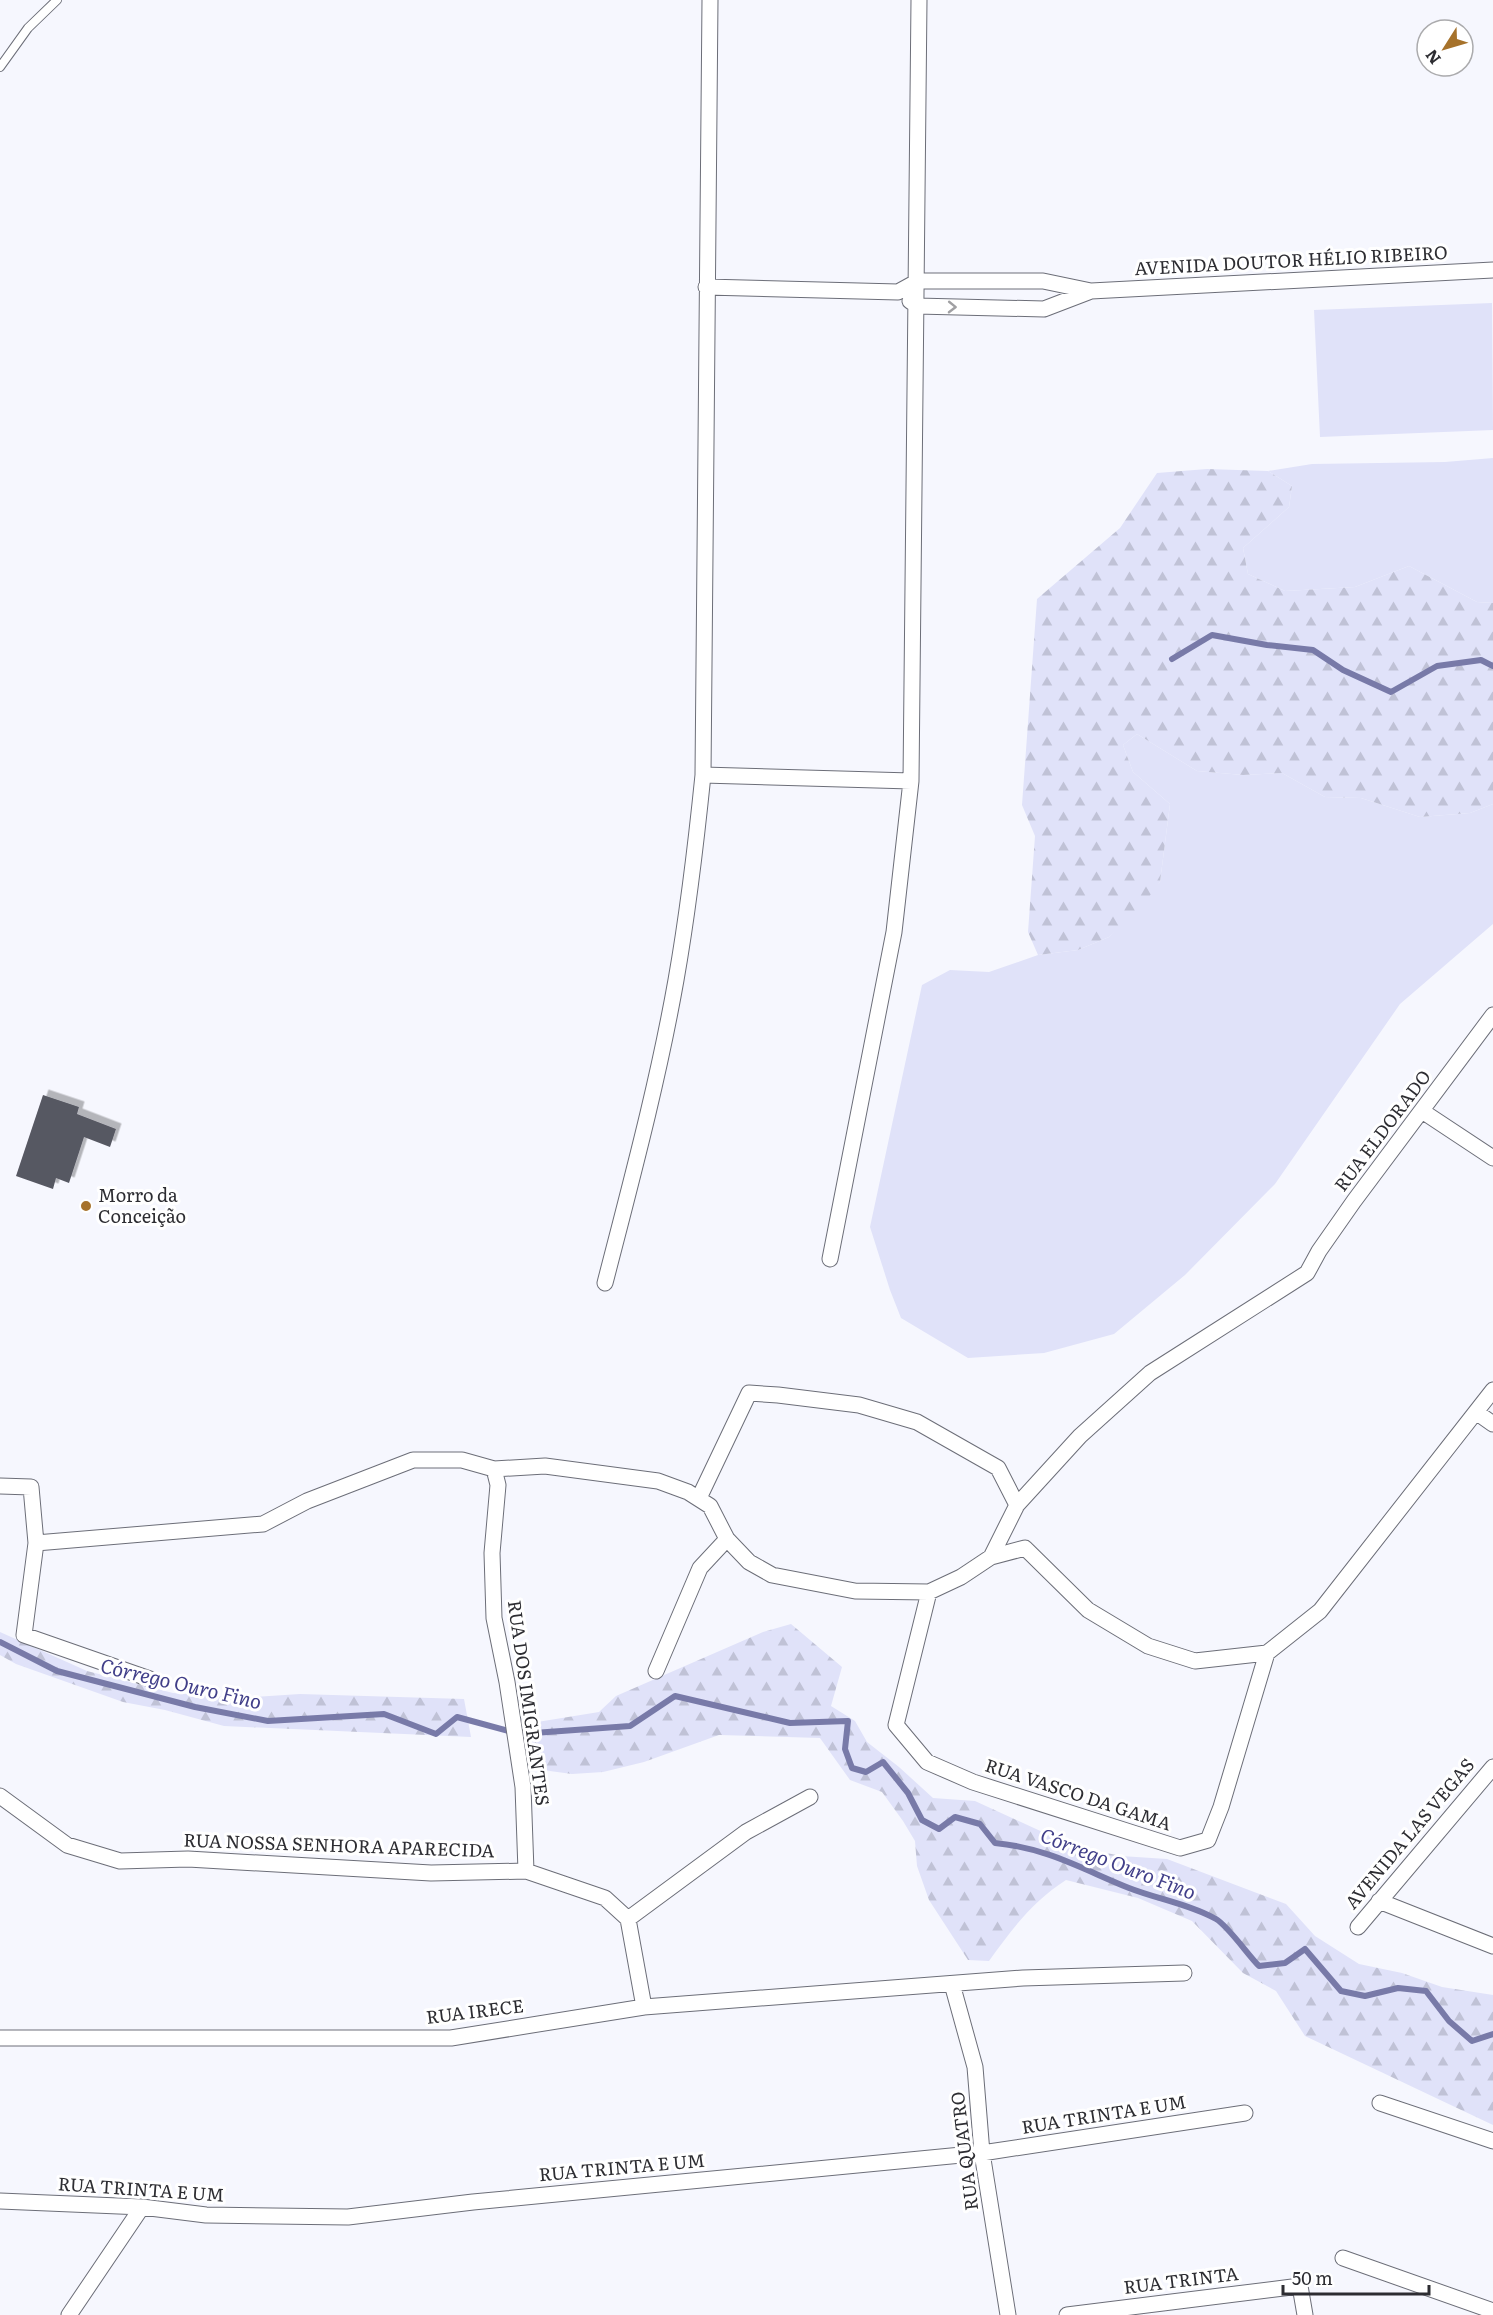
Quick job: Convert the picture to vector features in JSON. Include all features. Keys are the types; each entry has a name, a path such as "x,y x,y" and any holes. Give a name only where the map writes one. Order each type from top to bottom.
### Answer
{"street":[{"path":"605,1283 652,1098 676,981 691,884 703,776 710,0"},
{"path":"830,1259 894,932 911,781 918,280 919,0"},
{"name":"AVENIDA DOUTOR HÉLIO RIBEIRO","path":"1091,291 1493,270"},
{"path":"706,287 898,292 918,280 1043,281 1091,291"},
{"path":"898,292 917,306 1044,309 1091,291"},
{"path":"703,776 911,781"},
{"name":"RUA ELDORADO","path":"1017,1505 1080,1436 1150,1373 1307,1273 1348,1209 1493,1015"},
{"path":"1422,1111 1493,1158"},
{"path":"36,1543 263,1524 307,1501 413,1460 462,1460 494,1469 545,1467 658,1482 688,1492 710,1506 727,1539 749,1562 772,1575 855,1591 929,1592 962,1576 991,1557 1025,1548 1088,1610 1148,1646 1195,1661 1267,1653 1320,1611 1493,1390"},
{"path":"699,1498 749,1393 859,1405 917,1422 998,1468 1017,1505 991,1557"},
{"path":"1476,1412 1493,1424"},
{"name":"RUA DOS IMIGRANTES","path":"494,1469 498,1485 492,1553 494,1618 523,1787 526,1871"},
{"path":"0,1486 31,1487 36,1543 24,1635 150,1679"},
{"path":"656,1671 700,1568 727,1539"},
{"name":"RUA VASCO DA GAMA","path":"929,1592 896,1725 927,1762 973,1782 1180,1848 1208,1840 1221,1807 1267,1653"},
{"name":"AVENIDA LAS VEGAS","path":"1358,1927 1493,1767"},
{"name":"RUA NOSSA SENHORA APARECIDA","path":"0,1796 67,1845 120,1861 188,1858 431,1873 526,1871 605,1898 628,1919"},
{"path":"644,2007 628,1919 746,1832 810,1797"},
{"path":"1378,1901 1493,1946"},
{"name":"RUA IRECE","path":"0,2038 451,2038 644,2007 1023,1978 1184,1972"},
{"name":"RUA QUATRO","path":"952,1984 975,2067 982,2153 1008,2315"},
{"path":"1380,2103 1493,2140"},
{"name":"RUA TRINTA E UM","path":"0,2201 142,2207 206,2215 348,2217 484,2201 982,2153 1245,2113"},
{"path":"69,2315 142,2207"},
{"path":"1343,2258 1493,2311"},
{"name":"RUA TRINTA","path":"1067,2315 1300,2286 1305,2315"}],"lane":[{"path":"0,67 28,28 57,0"}],"green space":[{"path":"1492,303 1493,430 1320,437 1314,310"},
{"path":"1493,458 1493,603 1477,602 1409,566 1355,587 1285,591 1248,574 1243,548 1289,507 1292,486 1268,471 1312,464 1445,462"},
{"path":"1207,469 1268,471 1292,486 1289,507 1243,548 1248,574 1285,591 1355,587 1409,566 1477,602 1493,603 1493,804 1470,813 1420,817 1361,798 1325,797 1282,773 1243,775 1197,771 1137,734 1123,745 1133,772 1170,804 1160,882 1140,909 1109,937 1078,950 1038,955 1028,932 1035,836 1022,805 1037,599 1120,528 1157,473"},
{"path":"1137,734 1197,771 1243,775 1282,773 1325,797 1361,798 1420,817 1470,813 1493,804 1493,924 1400,1004 1275,1184 1185,1275 1114,1334 1044,1353 968,1358 901,1318 870,1227 922,985 950,970 989,972 1038,955 1078,950 1109,937 1160,882 1170,804 1133,772 1123,745"},
{"path":"791,1624 842,1667 831,1706 855,1721 867,1742 933,1798 975,1801 1073,1846 1121,1856 1167,1859 1286,1904 1315,1936 1359,1964 1402,1973 1442,1987 1493,1995 1493,2125 1305,2036 1276,1991 1243,1973 1192,1921 1138,1898 1066,1880 1033,1906 989,1961 968,1960 929,1900 917,1866 915,1841 903,1821 882,1792 850,1780 820,1738 719,1735 644,1762 603,1772 572,1774 535,1769 525,1724 599,1712 616,1696 763,1632"},
{"path":"0,1632 87,1671 173,1693 240,1698 300,1694 464,1699 471,1737 224,1726 165,1710 123,1702 16,1664 0,1655"}],"building":[{"path":"43,1095 79,1107 77,1114 116,1129 110,1147 84,1137 69,1183 56,1178 53,1189 16,1176"}],"waterway":[{"path":"1172,659 1212,635 1267,645 1313,650 1343,670 1391,692 1437,666 1481,660 1493,666"},
{"name":"Córrego Ouro Fino","path":"0,1642 57,1671 195,1707 268,1721 384,1714 436,1734 457,1717 520,1734 630,1726 675,1696 790,1723 848,1721 845,1749 852,1768 866,1772 883,1762 908,1793 922,1820 939,1829 955,1817 980,1824 995,1843 1048,1854 1129,1888 1195,1909 1216,1919 1259,1966 1285,1963 1305,1949 1341,1991 1365,1996 1398,1988 1426,1991 1449,2021 1472,2041 1493,2034"}],"place":[{"name":"Morro da Conceição","path":"86,1206"}]}
